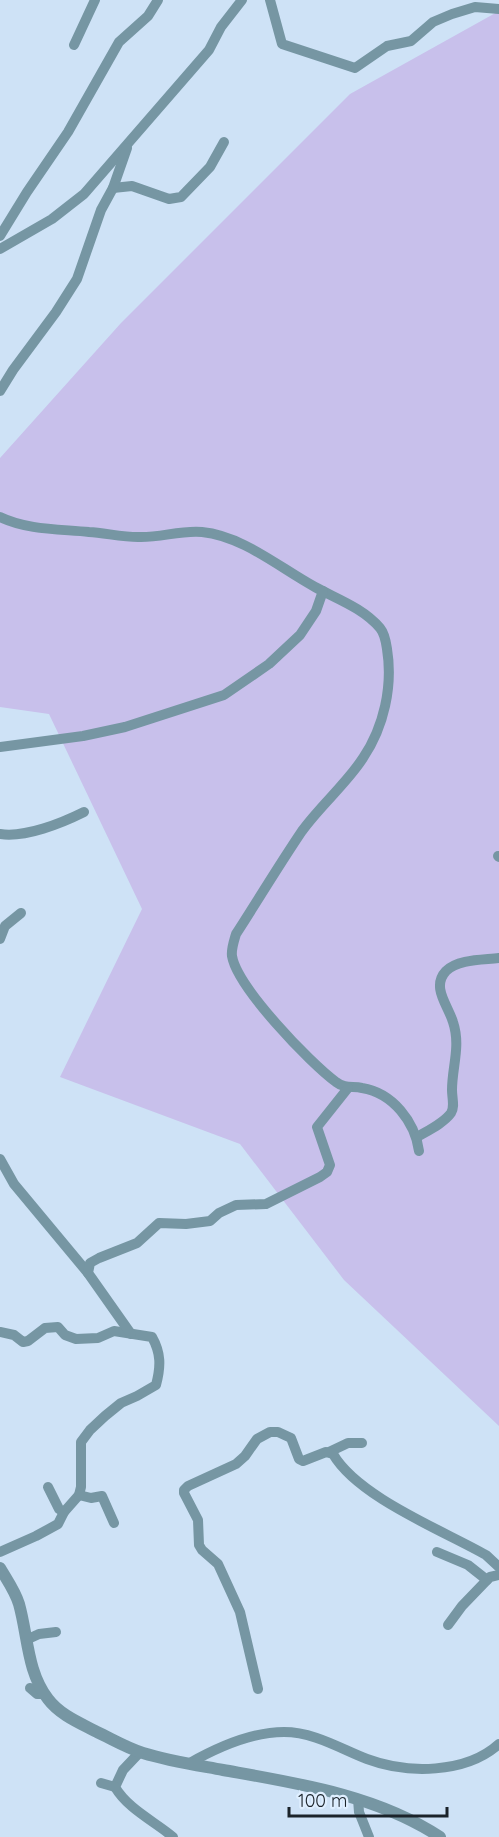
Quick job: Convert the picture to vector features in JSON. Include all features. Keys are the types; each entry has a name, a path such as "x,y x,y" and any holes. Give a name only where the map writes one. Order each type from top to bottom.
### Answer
{"street":[{"path":"74,45 95,0"},
{"path":"0,236 68,132 119,42 148,16 158,0"},
{"path":"0,249 68,208 84,194 209,51 220,27 242,0"},
{"path":"270,0 282,44 355,68 387,46 411,41 434,22 452,14 475,8 499,9"},
{"path":"0,391 56,312 76,279 101,210 114,188 129,142"},
{"path":"114,188 132,186 169,199 182,197 210,167 225,142"},
{"path":"0,517 24,526 139,537 180,532 219,535 237,542 353,606 381,629 386,640 390,667 385,708 363,758 304,828 236,934 232,946 232,957 236,968 266,1013 336,1082 348,1088 362,1088 388,1100 405,1114 417,1137 419,1151"},
{"path":"0,747 83,736 125,727 224,695 269,664 300,635 316,611 323,591"},
{"path":"0,834 14,834 50,826 84,812"},
{"path":"0,939 5,926 21,913"},
{"path":"417,1137 449,1115 453,1109 452,1089 457,1039 453,1021 439,985 441,978 451,967 458,964 499,958"},
{"path":"88,1273 90,1263 137,1243 159,1223 186,1224 210,1221 236,1205 266,1204 320,1177 327,1172 330,1166 317,1127 348,1088"},
{"path":"0,1159 14,1184 88,1273 131,1334"},
{"path":"0,1332 14,1335 23,1342 28,1341 45,1328 58,1327 66,1335 76,1339 98,1338 114,1332 152,1337 160,1355 156,1384 121,1403 90,1430 81,1442 79,1495 64,1512 58,1524 0,1552"},
{"path":"258,1689 240,1612 218,1564 202,1550 198,1520 185,1497 184,1490 241,1461 257,1439 270,1432 285,1434 291,1438 299,1459 303,1461 348,1443 362,1443"},
{"path":"329,1452 341,1466 374,1494 486,1555 499,1567"},
{"path":"48,1487 59,1509 64,1512"},
{"path":"79,1495 91,1498 102,1496 114,1523"},
{"path":"437,1552 468,1565 487,1580"},
{"path":"0,1568 16,1596 36,1679 54,1706 68,1717 140,1752 358,1799 424,1826 440,1837"},
{"path":"448,1625 462,1606 490,1577 499,1575"},
{"path":"26,1640 39,1634 56,1632"},
{"path":"30,1688 37,1695 44,1694"},
{"path":"188,1764 204,1754 258,1736 285,1732 340,1746 381,1764 422,1769 482,1757 499,1744"},
{"path":"115,1787 123,1770 140,1752"},
{"path":"101,1783 115,1787 118,1793 140,1813 173,1837"},
{"path":"358,1799 359,1812 369,1837"}],"shaded area":[{"path":"499,11 499,1426 344,1280 240,1144 60,1077 142,909 49,714 0,707 0,458 121,323 350,94"}]}
